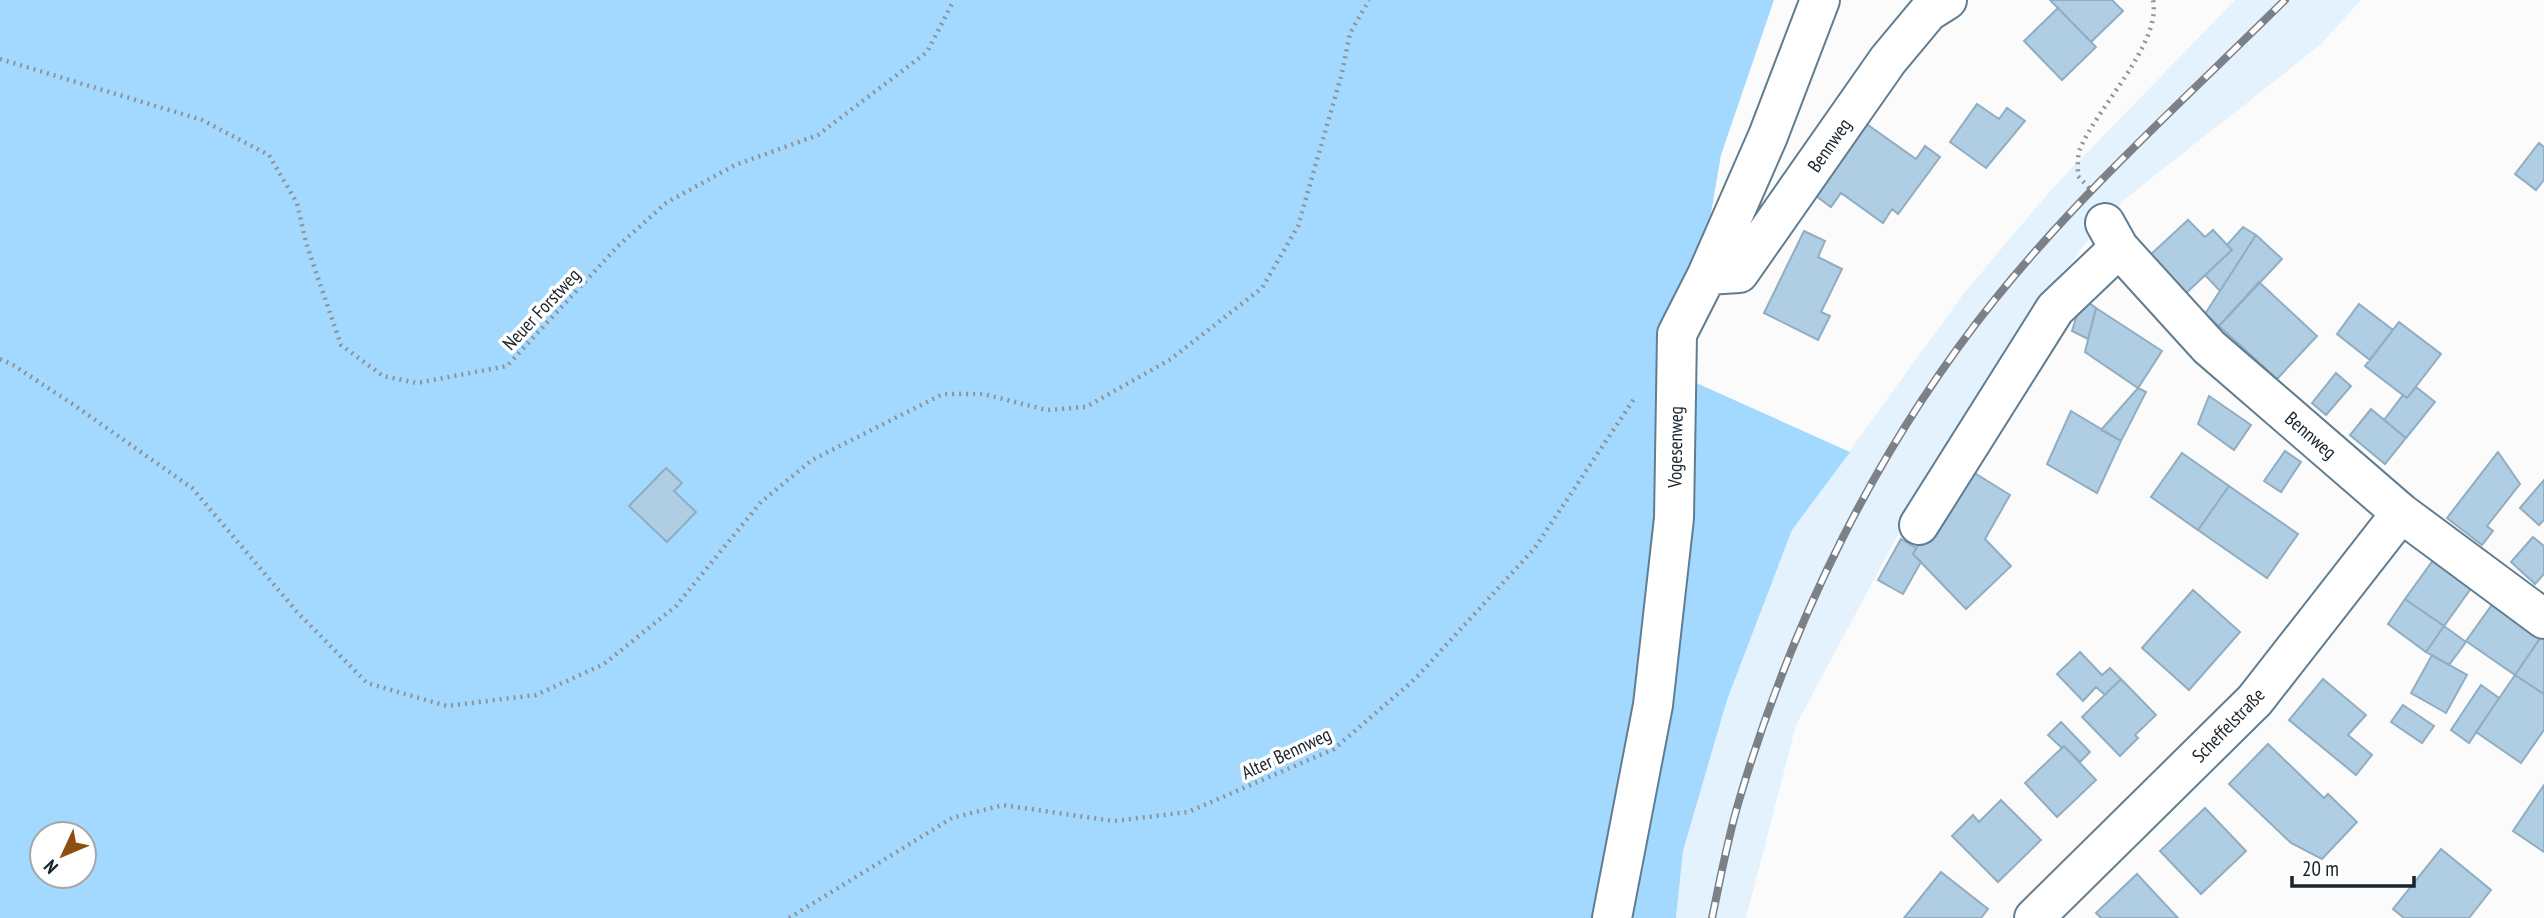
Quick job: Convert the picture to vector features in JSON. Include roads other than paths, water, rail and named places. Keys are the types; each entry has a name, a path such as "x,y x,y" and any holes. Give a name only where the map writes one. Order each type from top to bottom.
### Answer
{"street":[{"name":"Vogesenweg","path":"1612,918 1653,705 1673,532 1677,334 1707,275 1768,136 1820,0"},
{"name":"Bennweg","path":"1707,275 1739,273 1888,60 1928,12 1947,0"},
{"name":"Bennweg","path":"1919,525 2054,309 2112,235 2209,347 2401,513 2544,619"},
{"name":"Scheffelstraße","path":"2034,918 2255,700 2401,513"}],"railway":[{"path":"1712,918 1738,804 1784,669 1842,539 1913,414 1953,355 2029,258 2099,182 2285,0"}]}
